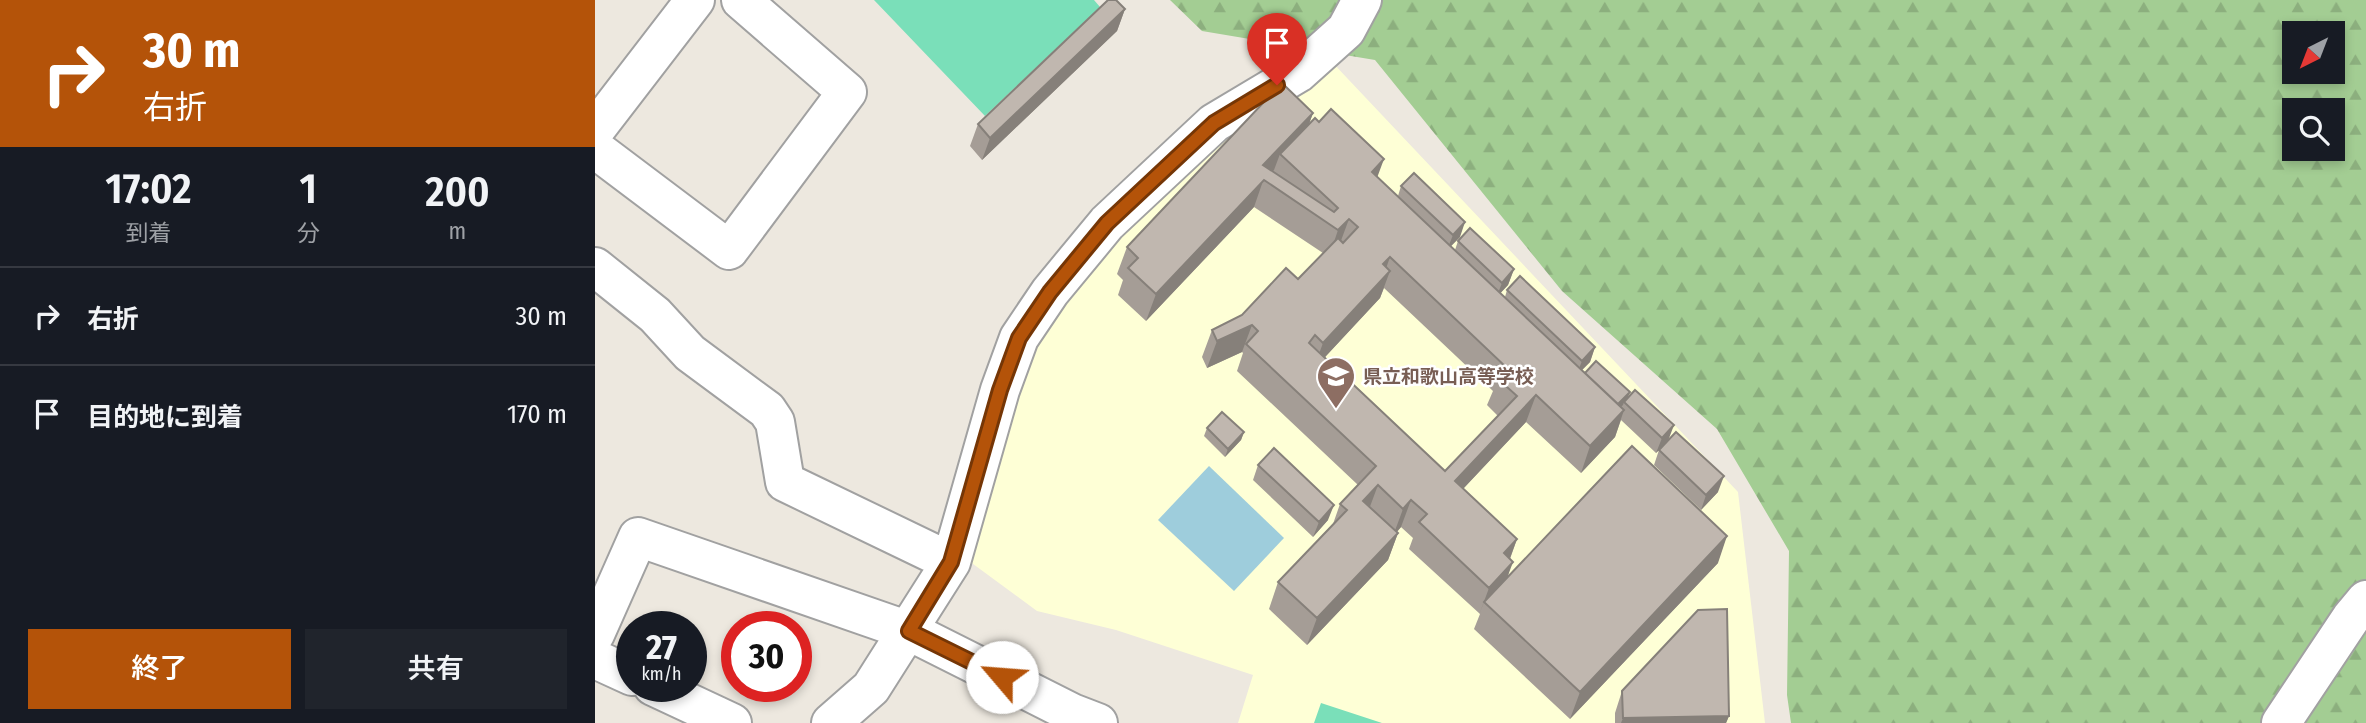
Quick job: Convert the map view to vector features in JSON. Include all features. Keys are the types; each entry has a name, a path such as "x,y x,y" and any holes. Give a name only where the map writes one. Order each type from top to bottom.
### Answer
{"street":[{"path":"595,130 695,0"},
{"path":"595,149 729,250 847,92 741,0"},
{"path":"837,721 871,688 951,562 1000,390 1019,338 1050,292 1107,223 1214,123 1298,73 1346,30 1362,0"},
{"path":"595,267 655,315 690,353 767,410 775,422 785,482 951,562"},
{"path":"595,634 638,537 909,631 1072,713 1098,723"},
{"path":"2281,723 2351,618 2366,600"},
{"path":"595,659 616,669"},
{"path":"687,702 732,723"}],"shaded area":[{"name":"県立和歌山高等学校","path":"1331,61 1738,492 1765,723 1238,723 1253,675 1116,630 1037,611 969,561 1035,328 1142,210 1221,134"}],"green space":[{"path":"874,0 1094,0 1100,7 985,116"},
{"path":"1170,0 2366,0 2366,723 1791,723 1787,695 1789,551 1717,429 1562,291 1375,60 1202,31"},
{"path":"1321,703 1382,723 1314,723"}],"water":[{"path":"1209,466 1284,538 1234,591 1158,520"}],"building":[{"path":"1108,0 1116,0 1125,9 990,138 978,124"},
{"path":"1282,83 1313,113 1263,165 1334,212 1338,208 1280,154 1315,118 1319,122 1331,109 1384,159 1372,172 1624,410 1590,446 1536,395 1455,481 1517,539 1504,553 1513,562 1489,588 1419,522 1427,514 1411,500 1403,509 1378,485 1363,501 1398,533 1317,618 1278,582 1347,510 1340,504 1376,466 1246,344 1258,331 1252,325 1217,341 1212,330 1242,315 1286,268 1298,279 1338,238 1343,243 1358,227 1349,219 1338,230 1264,180 1156,294 1128,268 1138,258 1127,247","holes":["1390,257 1507,368 1497,378 1517,396 1445,471 1309,343 1315,335 1323,343 1390,271 1383,264"]},
{"path":"1414,173 1465,222 1453,235 1401,186"},
{"path":"1470,228 1514,269 1502,283 1458,241"},
{"path":"1520,276 1595,347 1582,361 1507,290"},
{"path":"1596,361 1630,392 1618,404 1585,373"},
{"path":"1635,390 1674,425 1662,438 1624,402"},
{"path":"1222,412 1244,432 1228,449 1207,428"},
{"path":"1676,432 1724,476 1706,495 1659,450"},
{"path":"1632,446 1727,536 1580,692 1484,602"},
{"path":"1274,448 1334,505 1319,522 1258,465"},
{"path":"1727,609 1729,716 1623,718 1622,691 1698,610"}],"place":[{"name":"県立和歌山高等学校","path":"1336,410"}],"route":[{"path":"1002,677 909,631 951,562 1000,390 1019,338 1050,292 1107,223 1214,123 1277,85"}]}
